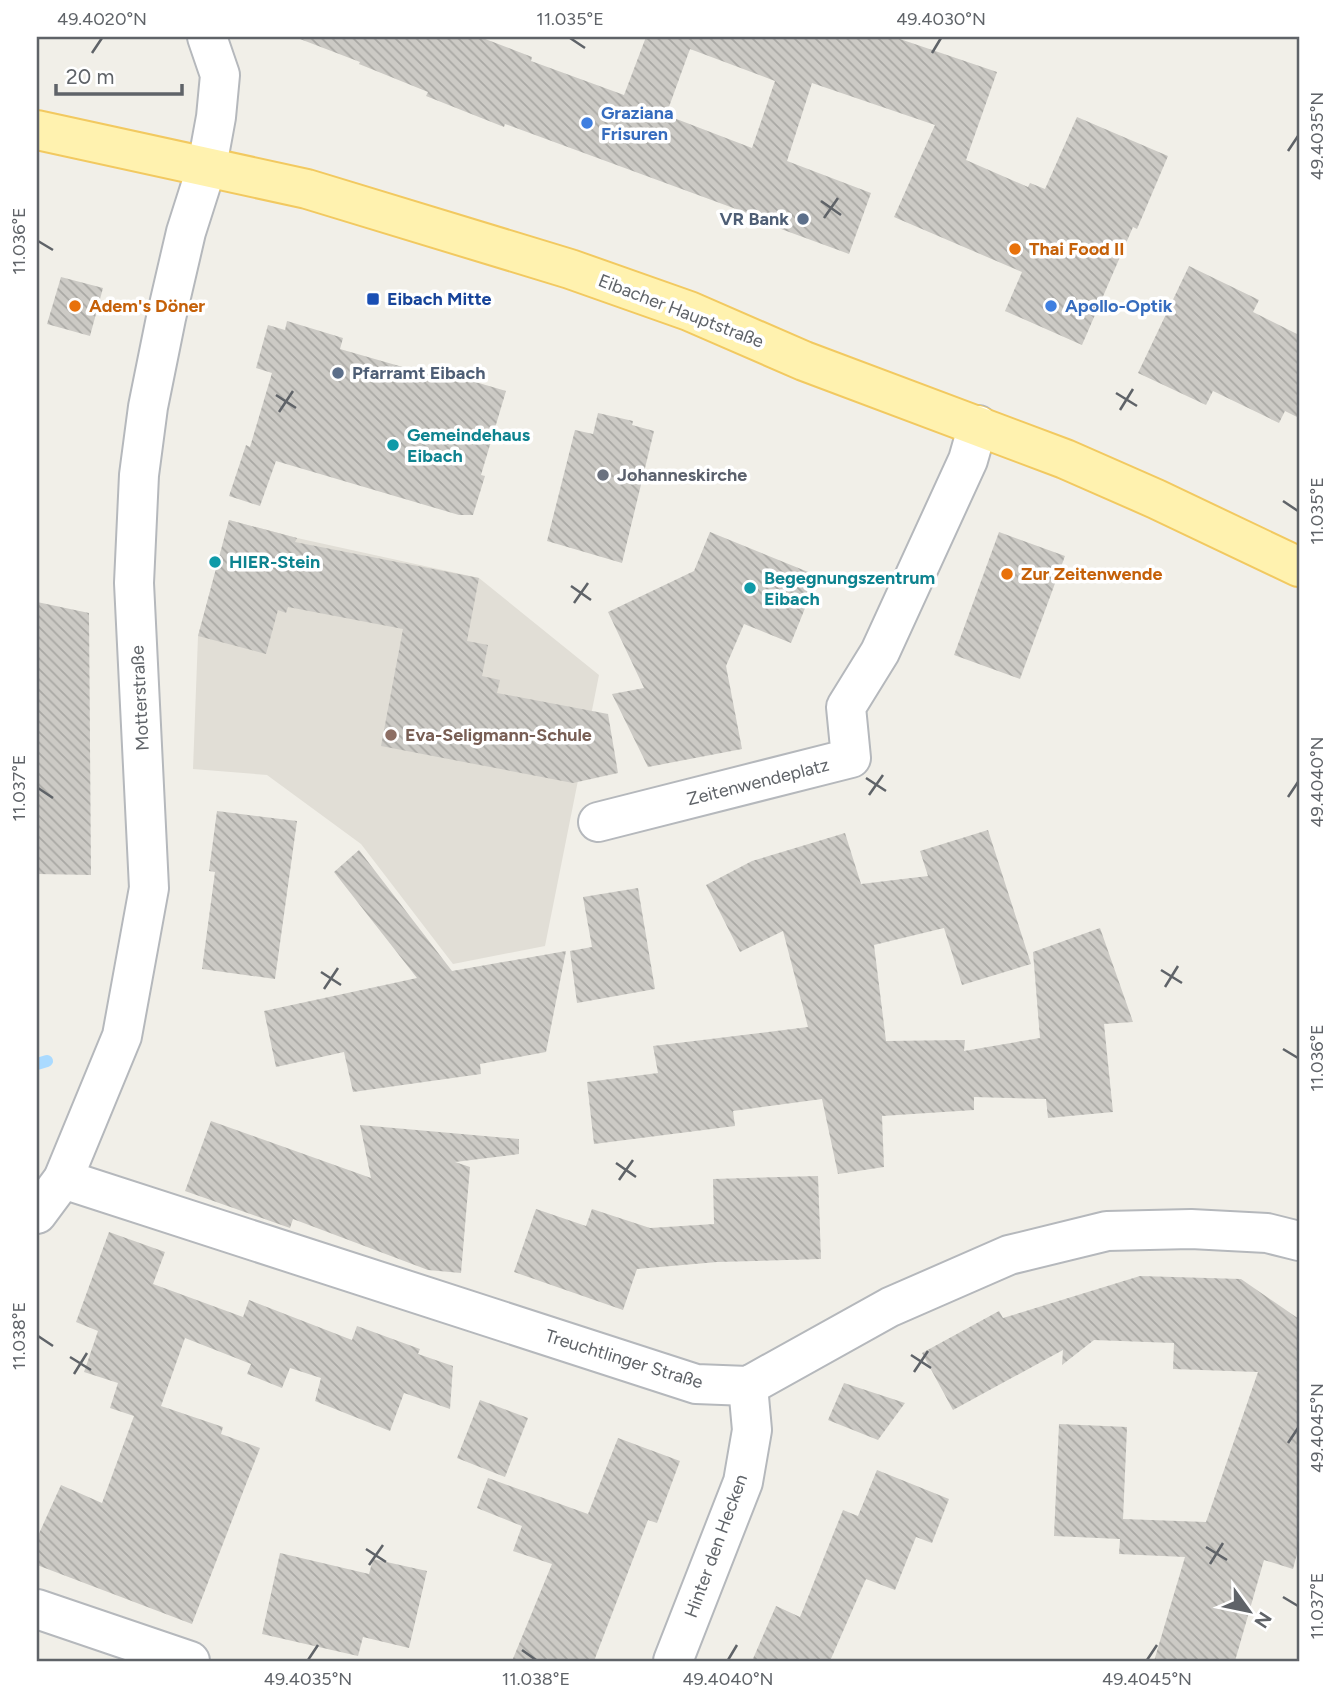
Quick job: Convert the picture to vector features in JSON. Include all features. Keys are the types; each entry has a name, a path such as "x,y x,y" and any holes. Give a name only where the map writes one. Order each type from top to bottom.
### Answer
{"main road":[{"name":"Eibacher Hauptstraße","path":"37,130 307,189 570,269 689,311 814,365 978,425 1156,499 1299,567"}],"street":[{"name":"Motterstraße","path":"37,1214 63,1179 122,1037 149,888 134,583 139,475 148,407 166,318 186,232 207,166 216,117 220,75 207,37"},
{"name":"Zeitenwendeplatz","path":"598,822 850,758 846,707 886,640 968,460 978,425"},
{"name":"Treuchtlinger Straße","path":"63,1179 696,1384 748,1386"},
{"path":"748,1386 890,1307 1009,1255 1107,1231 1191,1229 1267,1233 1299,1241"},
{"name":"Hinter den Hecken","path":"673,1661 743,1482 752,1430 748,1386"},
{"path":"37,1609 190,1661"}],"shaded area":[{"name":"Eva-Seligmann-Schule","path":"229,520 297,538 479,578 599,675 545,946 453,964 361,844 267,775 193,769 198,636"}],"building":[{"path":"480,37 532,57 531,61 624,95 646,37 894,37 997,72 966,160 1028,187 1030,183 1045,189 1077,117 1168,156 1137,229 1133,227 1082,345 1005,311 1022,272 894,217 935,125 812,83 787,161 871,193 849,254 754,219 755,216 505,124 504,127 426,96 428,92 359,64 360,62 300,39","holes":["690,49 775,81 752,148 666,115"]},
{"path":"1189,266 1259,300 1253,312 1299,335 1299,418 1285,411 1279,423 1213,391 1206,405 1138,373"},
{"name":"Adem's Döner","path":"61,277 103,288 90,336 47,324"},
{"name":"Gemeindehaus Eibach","path":"287,321 343,338 340,349 427,374 428,368 506,391 481,475 485,476 473,515 459,515 276,461 260,506 229,496 246,445 250,447 272,373 256,368 268,325 285,330"},
{"name":"Johanneskirche","path":"598,413 633,421 632,425 654,431 622,563 547,541 575,430 593,434"},
{"path":"229,520 297,538 295,542 479,578 467,641 488,645 482,676 500,680 497,693 608,714 618,773 573,783 381,746 403,629 288,607 286,613 278,610 266,654 198,636"},
{"path":"710,532 818,576 791,643 744,624 726,666 742,749 648,767 612,694 644,688 608,612 694,571"},
{"path":"999,532 1065,556 1020,679 954,655"},
{"path":"37,602 89,613 91,875 37,874"},
{"path":"217,811 297,821 275,979 202,969 215,872 209,871"},
{"path":"988,830 1031,964 962,985 944,928 874,945 886,1041 965,1040 964,1051 1040,1038 1033,952 1100,928 1133,1022 1104,1024 1113,1112 1048,1118 1046,1099 974,1097 974,1110 882,1116 884,1167 838,1174 822,1099 733,1111 735,1126 594,1144 587,1082 658,1073 653,1046 808,1027 783,931 740,952 706,885 752,861 845,833 861,884 928,876 920,851"},
{"path":"359,850 452,971 566,951 546,1052 480,1064 481,1074 353,1092 344,1052 276,1067 264,1011 417,978 334,872"},
{"path":"638,888 655,989 577,1003 570,951 592,947 583,897"},
{"path":"211,1121 371,1178 360,1125 519,1139 519,1154 455,1162 470,1167 461,1273 428,1270 293,1219 290,1228 185,1191"},
{"path":"818,1176 821,1259 717,1262 637,1269 623,1310 514,1272 536,1209 586,1226 592,1209 650,1228 714,1224 713,1179"},
{"path":"109,1232 165,1252 153,1284 243,1317 249,1300 352,1340 357,1326 420,1349 418,1354 453,1366 450,1409 404,1393 390,1431 315,1401 321,1378 290,1368 282,1388 247,1374 251,1364 185,1338 161,1406 223,1427 221,1434 260,1448 192,1624 37,1565 37,1538 61,1485 102,1503 134,1416 110,1408 118,1383 84,1372 98,1331 76,1322"},
{"path":"1140,1276 1241,1279 1299,1319 1299,1546 1293,1569 1264,1560 1235,1661 1154,1661 1185,1557 1119,1554 1120,1539 1054,1536 1059,1424 1127,1427 1123,1519 1206,1522 1258,1372 1173,1369 1174,1343 1094,1340 1062,1365 1063,1350 953,1410 922,1353 999,1311 1003,1318"},
{"path":"844,1383 905,1403 878,1440 828,1420"},
{"path":"480,1400 528,1418 505,1477 457,1458"},
{"path":"618,1438 680,1461 657,1523 648,1520 594,1661 512,1661 552,1564 513,1551 522,1526 477,1508 488,1478 588,1514"},
{"path":"877,1470 949,1499 932,1543 916,1537 895,1590 866,1579 830,1661 752,1661 776,1606 800,1617 843,1510 858,1516"},
{"path":"280,1553 369,1574 373,1559 427,1571 409,1648 363,1637 358,1656 262,1634"}],"waterway":[{"path":"37,1064 47,1061"}],"place":[{"name":"Graziana Frisuren","path":"587,123"},
{"name":"VR Bank","path":"803,219"},
{"name":"Thai Food II","path":"1015,249"},
{"name":"Eibach Mitte","path":"373,299"},
{"name":"Adem's Döner","path":"75,306"},
{"name":"Apollo-Optik","path":"1051,306"},
{"name":"Pfarramt Eibach","path":"338,373"},
{"name":"Gemeindehaus Eibach","path":"393,445"},
{"name":"Johanneskirche","path":"603,475"},
{"name":"HIER-Stein","path":"215,562"},
{"name":"Zur Zeitenwende","path":"1007,574"},
{"name":"Begegnungszentrum Eibach","path":"750,588"},
{"name":"Eva-Seligmann-Schule","path":"391,735"}]}
